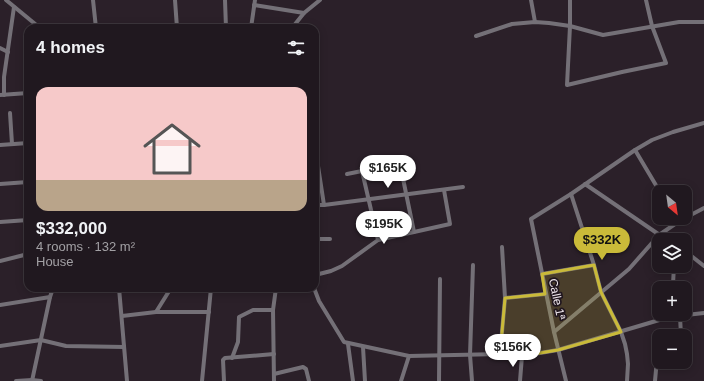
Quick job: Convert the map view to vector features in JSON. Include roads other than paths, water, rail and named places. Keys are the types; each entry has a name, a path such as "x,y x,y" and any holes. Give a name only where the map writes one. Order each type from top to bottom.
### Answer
{"street":[{"path":"6,0 35,24"},
{"path":"93,0 96,24"},
{"path":"175,0 177,24"},
{"path":"225,0 226,24"},
{"path":"295,24 304,13 320,0"},
{"path":"531,0 535,22"},
{"path":"570,0 567,85 666,63 652,26 646,0"},
{"path":"252,24 255,2 304,13"},
{"path":"14,7 2,95 24,93"},
{"path":"476,36 512,24 535,22 570,26 603,35 679,22 704,22"},
{"path":"0,48 8,52"},
{"path":"10,113 12,144"},
{"path":"627,381 628,364 625,344 621,332 601,292 594,264 571,194 652,140 704,123"},
{"path":"0,145 24,144"},
{"path":"635,150 656,185"},
{"path":"347,174 407,162"},
{"path":"400,164 414,232"},
{"path":"362,171 378,240"},
{"path":"319,172 324,204"},
{"path":"0,184 24,182"},
{"path":"585,184 655,233"},
{"path":"319,205 463,188"},
{"path":"319,274 342,266 378,240 450,224 444,190"},
{"name":"Calle 1ª","path":"566,381 545,294 531,220 571,194"},
{"path":"692,214 704,208"},
{"path":"0,222 24,220"},
{"path":"662,233 671,225"},
{"path":"319,239 330,239"},
{"path":"554,332 629,269 652,244"},
{"path":"500,354 506,298 502,247"},
{"path":"0,261 24,255"},
{"path":"692,257 704,266"},
{"path":"542,274 594,264"},
{"path":"472,381 470,355 473,265"},
{"path":"439,381 440,279"},
{"path":"32,380 52,292"},
{"path":"119,292 127,381"},
{"path":"156,312 168,292"},
{"path":"202,381 211,292"},
{"path":"274,381 273,310 275,292"},
{"path":"316,292 319,301 343,341 348,344 409,356 500,354 522,356 558,350 655,321"},
{"path":"506,298 545,294"},
{"path":"0,305 50,297"},
{"path":"232,358 238,342 240,317 253,310 273,310"},
{"path":"122,316 156,312 209,312"},
{"path":"692,314 704,313"},
{"path":"0,346 41,340 66,346 124,347"},
{"path":"348,344 352,381"},
{"path":"363,347 365,381"},
{"path":"224,381 224,359 274,354"},
{"path":"401,381 409,356"},
{"path":"520,381 522,356"},
{"path":"274,374 303,367 306,369 309,381"},
{"path":"655,381 656,369"},
{"path":"16,381 41,381"}]}
